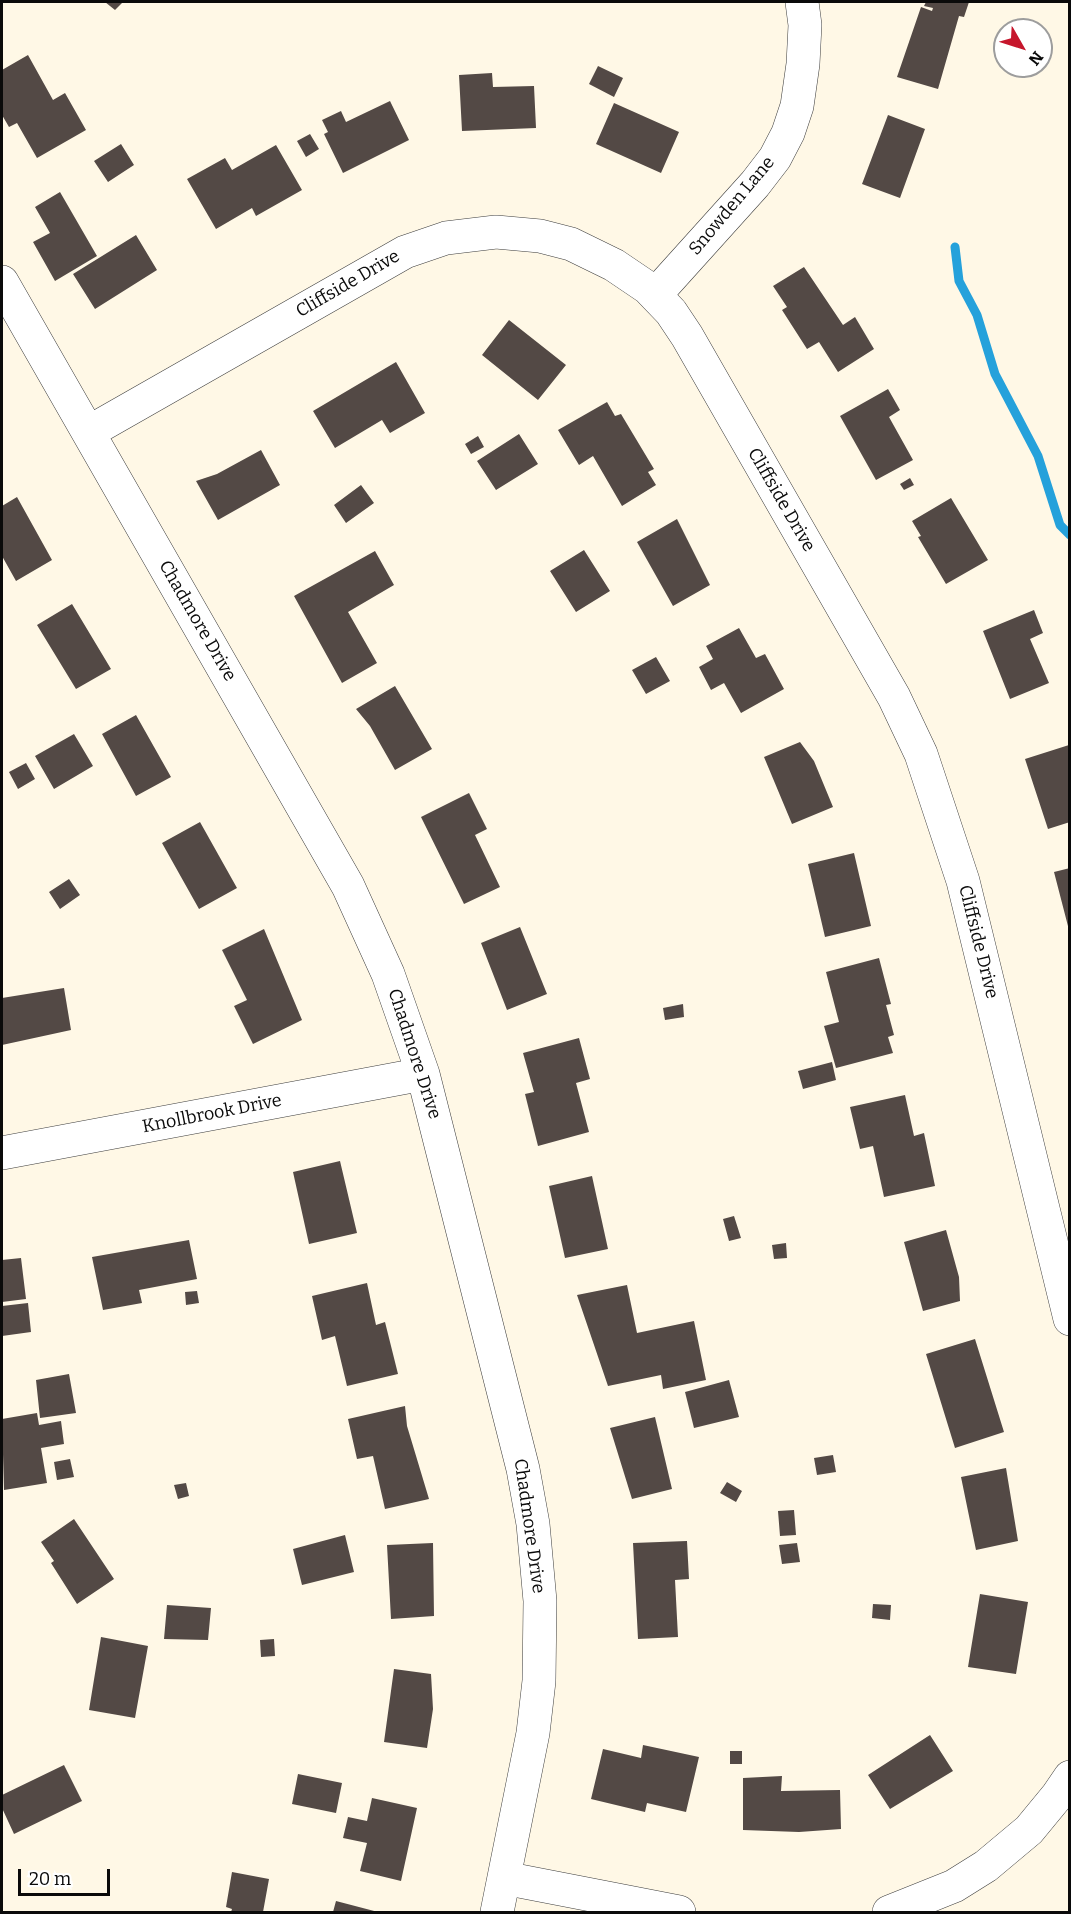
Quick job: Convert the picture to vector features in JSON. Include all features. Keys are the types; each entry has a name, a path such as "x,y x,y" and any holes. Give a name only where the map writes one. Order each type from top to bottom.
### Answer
{"street":[{"name":"Snowden Lane","path":"655,295 755,184 775,158 788,133 797,106 803,64 805,25 802,2"},
{"name":"Cliffside Drive","path":"89,432 405,252 446,238 495,232 540,236 571,244 614,265 655,295 671,312 687,336 894,697 921,754 963,880 1070,1318"},
{"name":"Chadmore Drive","path":"2,282 348,886 388,974 423,1074 523,1468 534,1535 540,1601 539,1681 533,1733 497,1912"},
{"name":"Knollbrook Drive","path":"2,1153 423,1074"},
{"path":"889,1912 954,1886 986,1866 1029,1830 1070,1777"},
{"path":"504,1878 680,1912"}],"building":[{"path":"105,2 123,2 115,10"},
{"path":"926,2 969,2 964,17 959,16 938,89 897,77 921,7 932,11 933,8 924,6"},
{"path":"28,55 53,100 65,93 86,130 37,158 17,123 9,127 2,115 2,70"},
{"path":"598,66 623,78 614,97 589,84"},
{"path":"492,73 493,87 534,86 536,128 462,131 459,75"},
{"path":"390,101 409,140 343,173 324,134 328,132 322,120 341,111 346,122"},
{"path":"614,103 679,132 661,173 596,144"},
{"path":"888,115 925,129 900,198 862,184"},
{"path":"310,134 319,149 306,157 297,141"},
{"path":"121,144 134,165 108,182 94,161"},
{"path":"276,145 302,190 256,216 252,208 216,229 187,179 225,158 232,170"},
{"path":"60,192 97,256 55,281 33,242 50,233 35,207"},
{"path":"136,235 157,270 95,309 73,274"},
{"path":"804,267 843,325 855,317 874,349 838,372 819,342 807,349 782,310 787,307 773,286"},
{"path":"509,320 566,365 538,400 482,355"},
{"path":"396,362 425,413 390,433 382,420 335,448 313,411"},
{"path":"888,389 900,410 889,417 913,460 876,480 840,416"},
{"path":"607,402 615,416 621,414 654,469 648,472 656,485 622,506 593,456 579,465 558,430"},
{"path":"519,434 538,464 496,490 477,461"},
{"path":"478,436 484,447 471,454 465,444"},
{"path":"261,450 280,485 218,520 196,481 217,474"},
{"path":"910,478 914,485 904,490 900,484"},
{"path":"361,485 374,503 346,523 334,505"},
{"path":"17,497 52,560 16,581 2,556 2,506"},
{"path":"951,498 988,560 946,584 918,537 921,536 912,521"},
{"path":"677,519 710,585 673,606 637,542"},
{"path":"584,550 610,591 576,612 550,571"},
{"path":"375,551 394,585 348,612 377,663 342,683 294,596"},
{"path":"72,604 111,669 76,689 37,625"},
{"path":"1034,610 1043,633 1030,639 1049,683 1010,699 983,631"},
{"path":"739,628 756,658 765,654 784,689 741,713 724,683 711,690 699,667 713,659 706,646"},
{"path":"656,657 670,681 646,694 632,670"},
{"path":"395,686 432,749 395,770 370,726 356,709"},
{"path":"136,715 171,777 136,796 102,734"},
{"path":"74,734 93,766 54,789 35,756"},
{"path":"800,742 814,761 833,807 792,824 764,757"},
{"path":"1069,745 1070,822 1048,829 1025,759"},
{"path":"26,763 35,779 18,789 9,772"},
{"path":"469,793 487,829 475,835 500,887 464,904 421,817"},
{"path":"200,822 237,888 199,909 162,843"},
{"path":"854,853 871,926 825,937 808,864"},
{"path":"1070,868 1070,930 1069,930 1054,872"},
{"path":"69,879 80,895 60,909 49,892"},
{"path":"520,927 547,994 507,1010 481,943"},
{"path":"264,929 302,1020 253,1044 234,1006 247,1000 222,950"},
{"path":"879,958 891,1004 886,1005 894,1035 888,1037 893,1053 836,1068 824,1026 839,1022 826,972"},
{"path":"64,988 71,1030 2,1045 2,998"},
{"path":"683,1004 684,1017 665,1020 663,1008"},
{"path":"579,1038 590,1079 576,1083 589,1132 538,1146 525,1094 534,1092 523,1053"},
{"path":"832,1062 836,1080 803,1089 798,1071"},
{"path":"905,1095 914,1136 924,1133 935,1186 884,1197 873,1146 860,1149 850,1107"},
{"path":"340,1161 357,1233 309,1244 293,1172"},
{"path":"592,1176 608,1249 565,1258 549,1186"},
{"path":"734,1216 741,1238 729,1241 723,1219"},
{"path":"946,1230 959,1277 960,1301 923,1311 904,1242"},
{"path":"189,1240 197,1279 139,1290 142,1303 103,1310 92,1257"},
{"path":"786,1243 787,1258 774,1259 772,1245"},
{"path":"21,1258 26,1299 2,1302 2,1260"},
{"path":"367,1283 376,1325 385,1322 398,1374 347,1386 335,1336 322,1340 312,1296"},
{"path":"627,1285 637,1333 694,1321 706,1380 663,1389 661,1375 608,1386 577,1295"},
{"path":"197,1291 199,1303 186,1305 185,1292"},
{"path":"28,1303 31,1332 2,1336 2,1306"},
{"path":"975,1339 1004,1432 955,1448 926,1354"},
{"path":"69,1374 76,1413 40,1418 36,1380"},
{"path":"729,1380 739,1417 694,1428 685,1392"},
{"path":"405,1406 407,1426 429,1499 385,1509 373,1456 357,1459 348,1419"},
{"path":"37,1413 39,1425 61,1421 64,1444 41,1448 47,1483 4,1490 2,1419"},
{"path":"655,1417 672,1489 632,1499 610,1428"},
{"path":"833,1455 836,1472 817,1475 814,1458"},
{"path":"70,1459 74,1477 57,1480 54,1462"},
{"path":"1006,1468 1018,1541 976,1550 961,1477"},
{"path":"727,1482 742,1491 736,1502 720,1493"},
{"path":"186,1483 189,1496 178,1499 174,1485"},
{"path":"794,1510 796,1535 780,1536 778,1511"},
{"path":"74,1519 114,1579 77,1604 51,1563 54,1561 41,1542"},
{"path":"345,1535 354,1572 302,1585 293,1549"},
{"path":"687,1541 689,1579 675,1580 678,1637 638,1639 633,1543"},
{"path":"433,1543 434,1616 391,1619 387,1545"},
{"path":"797,1543 800,1562 782,1564 779,1545"},
{"path":"980,1594 1028,1602 1016,1674 968,1667"},
{"path":"873,1604 891,1605 890,1620 872,1618"},
{"path":"167,1605 211,1608 208,1640 164,1639"},
{"path":"101,1637 148,1646 135,1718 89,1710"},
{"path":"274,1639 275,1656 261,1657 260,1640"},
{"path":"394,1669 431,1674 433,1709 427,1748 384,1742"},
{"path":"930,1735 953,1771 890,1809 868,1775"},
{"path":"643,1745 699,1757 686,1812 647,1803 645,1812 591,1799 603,1749 641,1758"},
{"path":"730,1751 742,1751 742,1764 730,1764"},
{"path":"64,1765 82,1801 14,1834 2,1808 2,1795"},
{"path":"298,1774 342,1783 336,1813 292,1804"},
{"path":"782,1776 781,1791 840,1790 841,1829 799,1832 743,1830 743,1778"},
{"path":"372,1798 417,1808 401,1881 360,1871 367,1843 343,1838 348,1817 367,1821"},
{"path":"232,1872 269,1879 263,1912 231,1912 232,1909 226,1907"},
{"path":"336,1901 378,1912 333,1912"}],"waterway":[{"path":"955,247 959,281 977,315 995,374 1038,456 1060,525 1070,535"}]}
